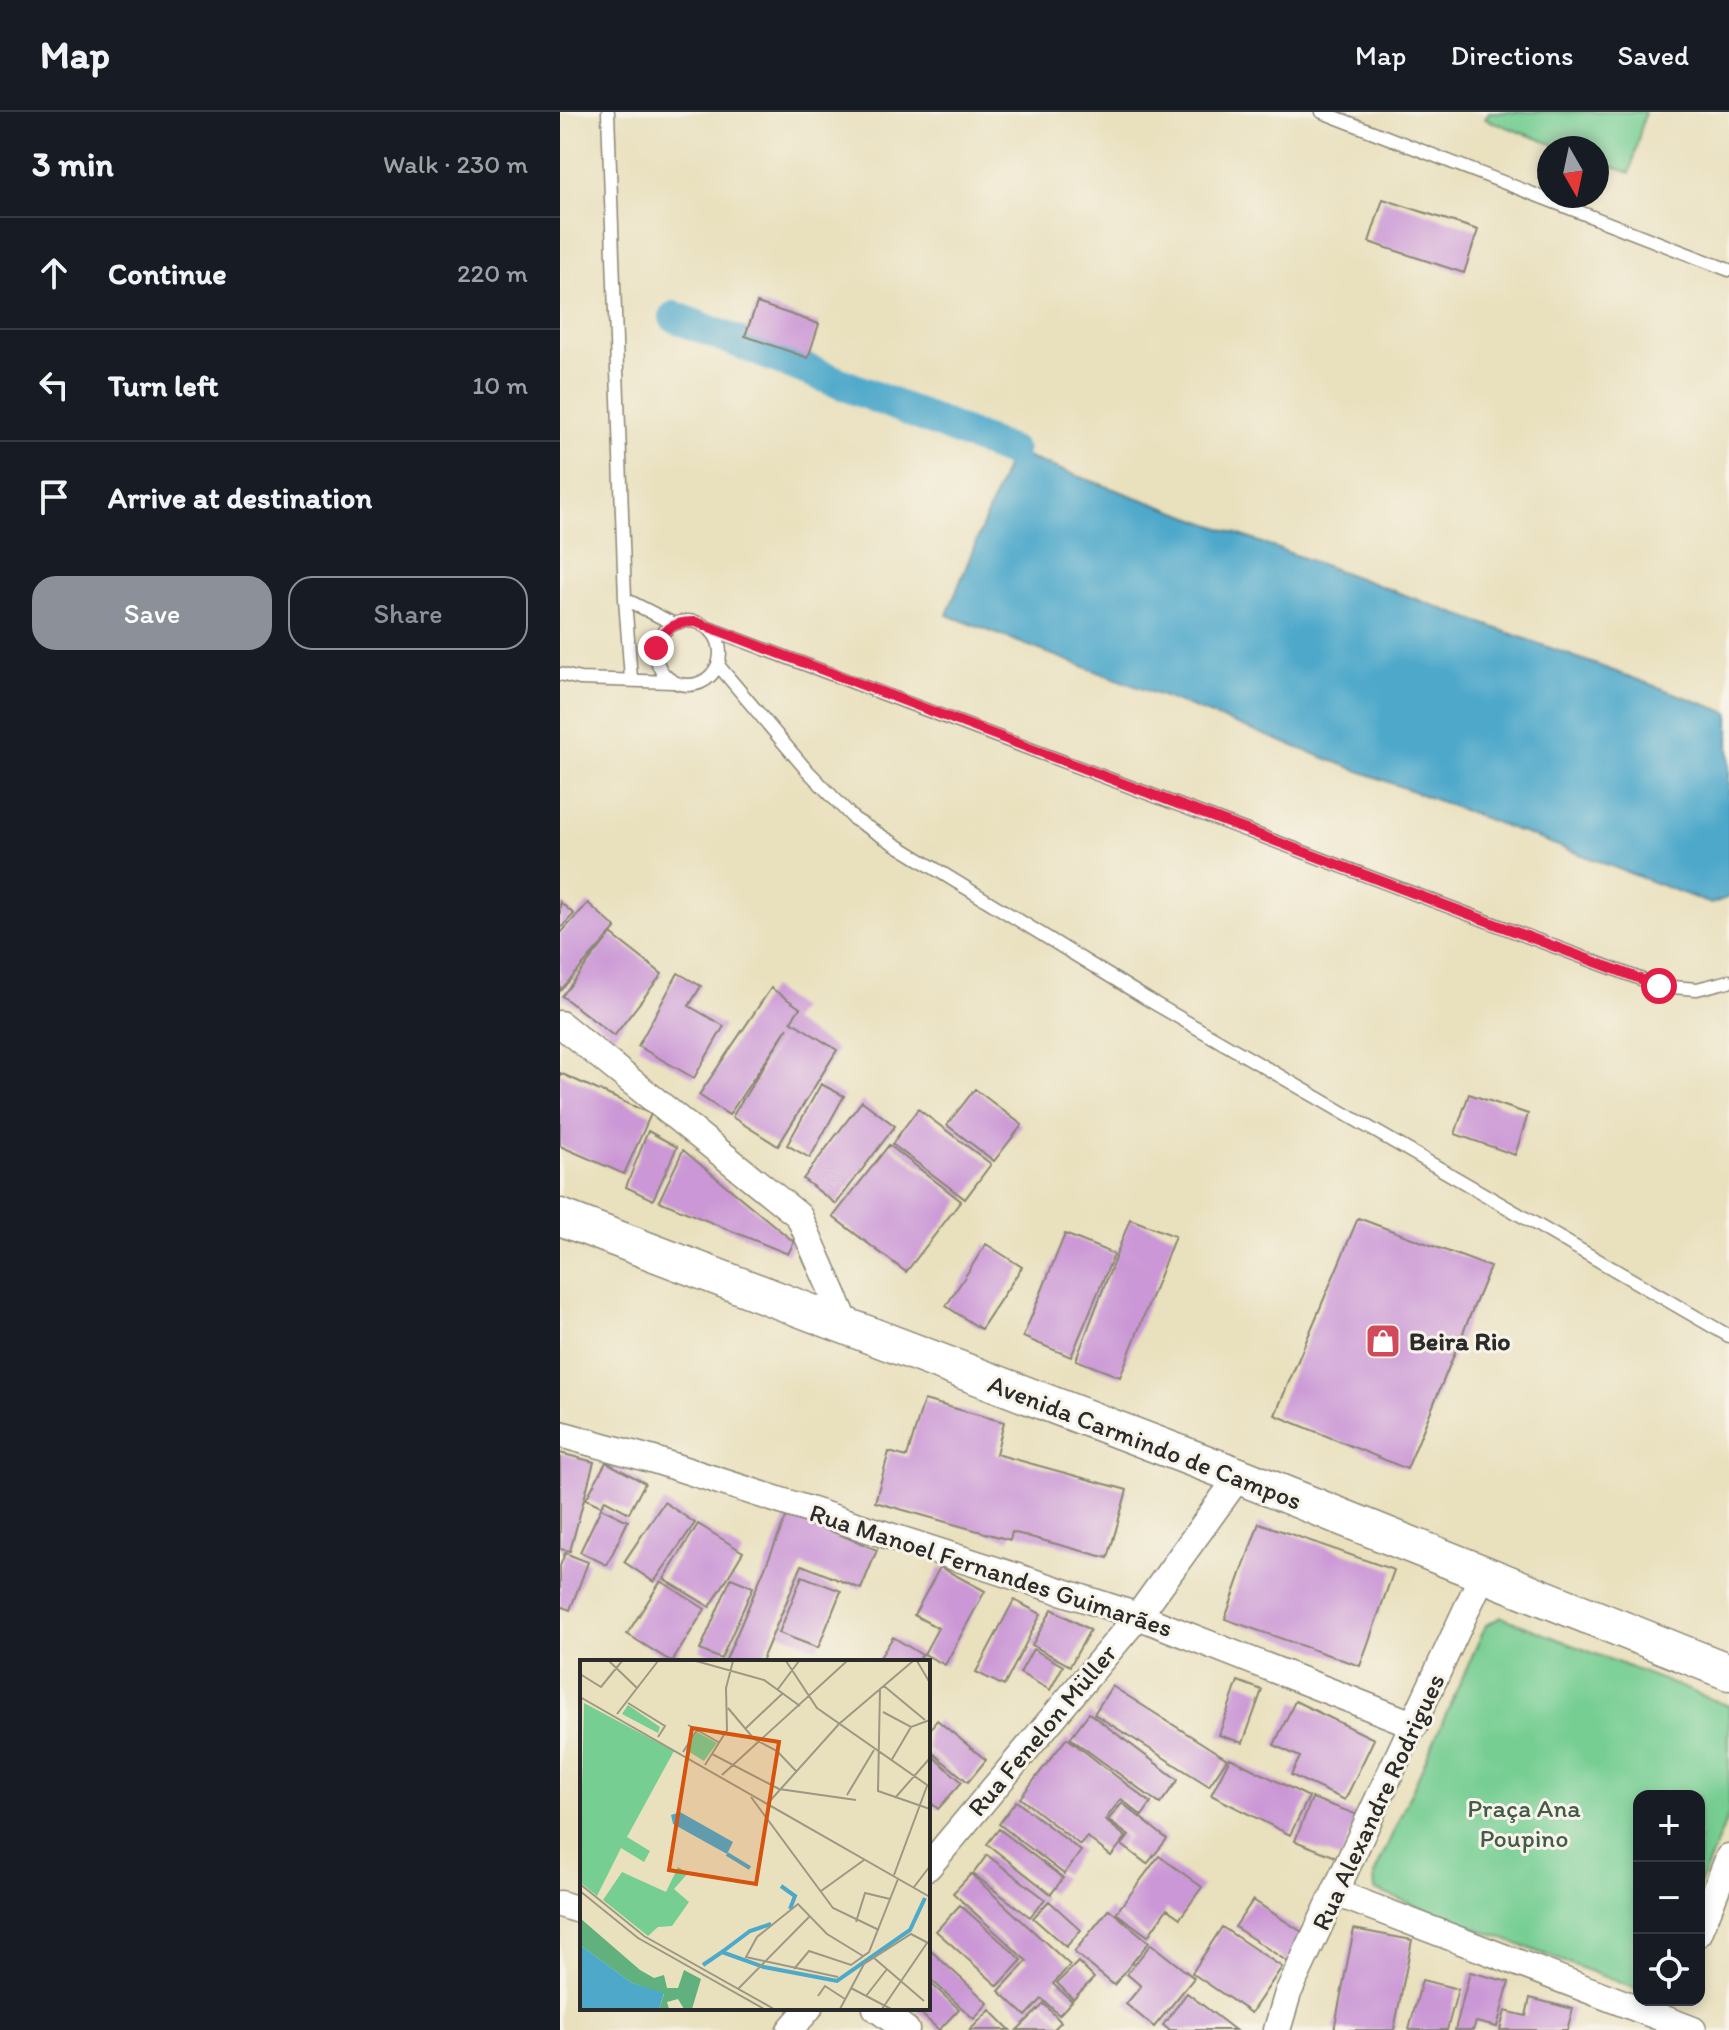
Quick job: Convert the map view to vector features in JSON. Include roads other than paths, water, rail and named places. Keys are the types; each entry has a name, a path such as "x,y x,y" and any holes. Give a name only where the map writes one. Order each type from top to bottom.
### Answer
{"main road":[{"name":"Avenida Carmindo de Campos","path":"562,1221 755,1290 849,1330 1239,1476 1729,1672"}],"street":[{"path":"560,1024 799,1216 849,1330"},
{"name":"Rua Manoel Fernandes Guimarães","path":"560,1434 654,1460 1138,1616 1415,1725"},
{"name":"Rua Fenelon Müller","path":"930,1865 1138,1616 1239,1476"},
{"name":"Rua Alexandre Rodrigues","path":"1277,2030 1288,1993 1483,1574"},
{"path":"1705,1918 1729,1857"},
{"path":"1336,1893 1668,2010 1693,2030"},
{"path":"560,1904 580,1910"},
{"path":"790,2030 807,2010"},
{"path":"879,2010 906,2030"}],"lane":[{"path":"608,112 625,599 631,679"},
{"path":"1322,112 1729,270"},
{"path":"625,599 674,624"},
{"path":"673,682 659,668 656,648 659,639 674,624 684,621 1659,986 1697,989 1729,981"},
{"path":"560,674 580,679 631,679 694,685 712,675 718,665 718,644 706,627"},
{"path":"718,665 804,767 854,819 1147,999 1729,1336"}],"water":[{"path":"1012,452 1729,713 1729,897 1711,904 947,615"}],"waterway":[{"path":"675,317 1012,452"}],"place":[{"name":"Beira Rio","path":"1383,1341"}],"park label":[{"name":"Praça Ana Poupino","path":"1524,1823"}]}
